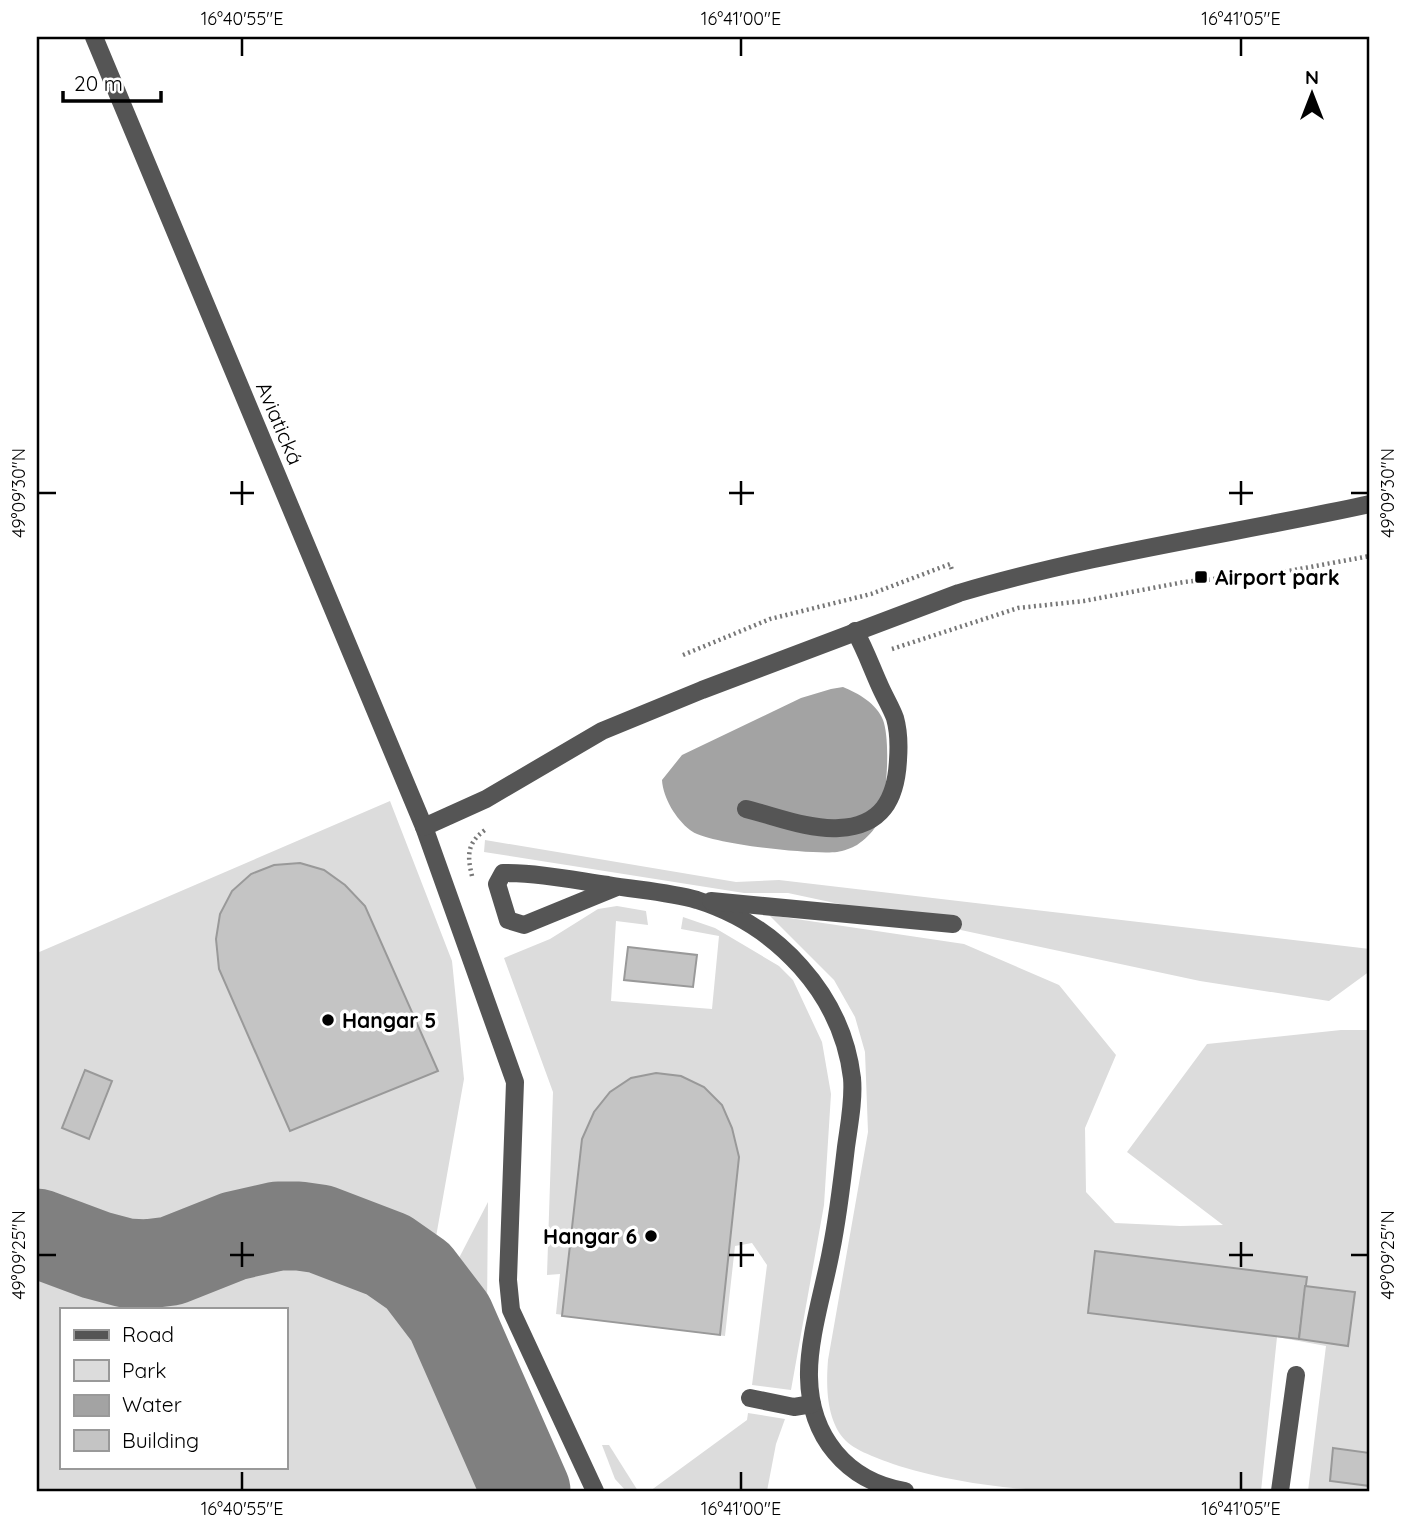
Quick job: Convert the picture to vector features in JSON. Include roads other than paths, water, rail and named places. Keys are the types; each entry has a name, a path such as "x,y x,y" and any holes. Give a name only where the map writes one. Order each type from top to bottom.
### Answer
{"lane":[{"name":"Aviatická","path":"94,37 424,827 515,1082 508,1280 511,1310 596,1491"},
{"path":"424,827 486,799 602,731 959,593 1003,580 1093,560 1370,504"},
{"path":"746,809 813,826 840,828 864,822 882,812 893,796 899,742 895,718 869,656 855,631"},
{"path":"617,887 524,925 508,920 497,884 503,873 530,873 617,887 697,900 953,924"},
{"path":"697,900 764,933 791,955 816,984 832,1013 845,1048 852,1079 850,1115 836,1227 812,1346 809,1374 812,1404 828,1445 847,1466 870,1481 905,1491"},
{"path":"1280,1491 1296,1375"},
{"path":"750,1398 794,1407 812,1404"}],"water":[{"path":"843,687 872,704 880,714 887,743 885,790 880,817 870,834 862,841 837,852 760,847 700,835 680,820 671,808 662,780 682,755 801,698"}],"place":[{"name":"Airport park","path":"1201,577"},
{"name":"Hangar 5","path":"328,1020"},
{"name":"Hangar 6","path":"651,1236"}]}
